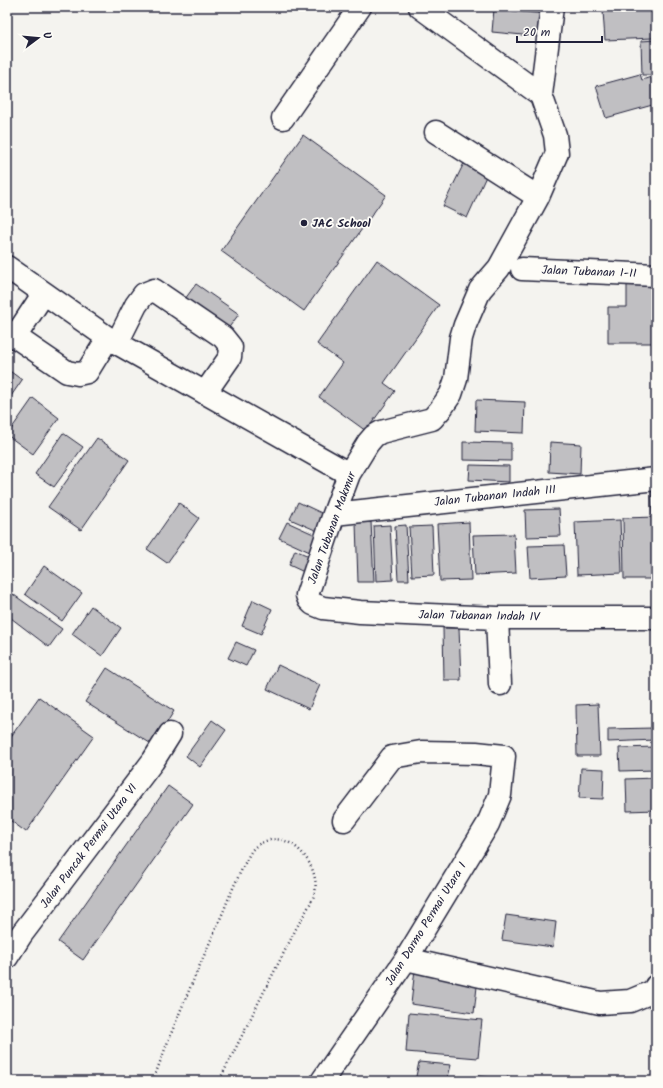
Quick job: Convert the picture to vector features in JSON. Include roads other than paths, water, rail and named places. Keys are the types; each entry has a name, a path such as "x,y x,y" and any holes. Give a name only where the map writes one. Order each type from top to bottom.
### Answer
{"street":[{"path":"282,118 360,7"},
{"path":"420,7 542,95 552,7"},
{"name":"Jalan Tubanan Makmur","path":"308,595 334,514 349,474 368,443 374,436 381,432 432,419 451,394 456,379 461,338 480,290 499,268 538,197 557,153 556,136 542,95"},
{"path":"436,132 538,197"},
{"path":"7,267 113,340 349,474"},
{"name":"Jalan Tubanan I-II","path":"522,269 656,275"},
{"path":"44,293 11,334 67,372 78,374 87,372 113,340 144,294 154,290 223,337 231,347 230,357 205,393"},
{"name":"Jalan Tubanan Indah III","path":"334,514 656,479"},
{"name":"Jalan Tubanan Indah IV","path":"308,595 309,600 313,604 323,608 360,612 497,618 656,618"},
{"path":"497,618 500,684"},
{"name":"Jalan Puncak Permai Utara VI","path":"7,956 14,931 153,761 170,734"},
{"name":"Jalan Darmo Permai Utara I","path":"322,1081 406,959 488,824 500,795 504,756 476,753 421,752 392,757 344,820"},
{"path":"406,959 600,1003 630,1001 654,991 656,986"}],"place":[{"name":"JAC School","path":"304,223"}]}
